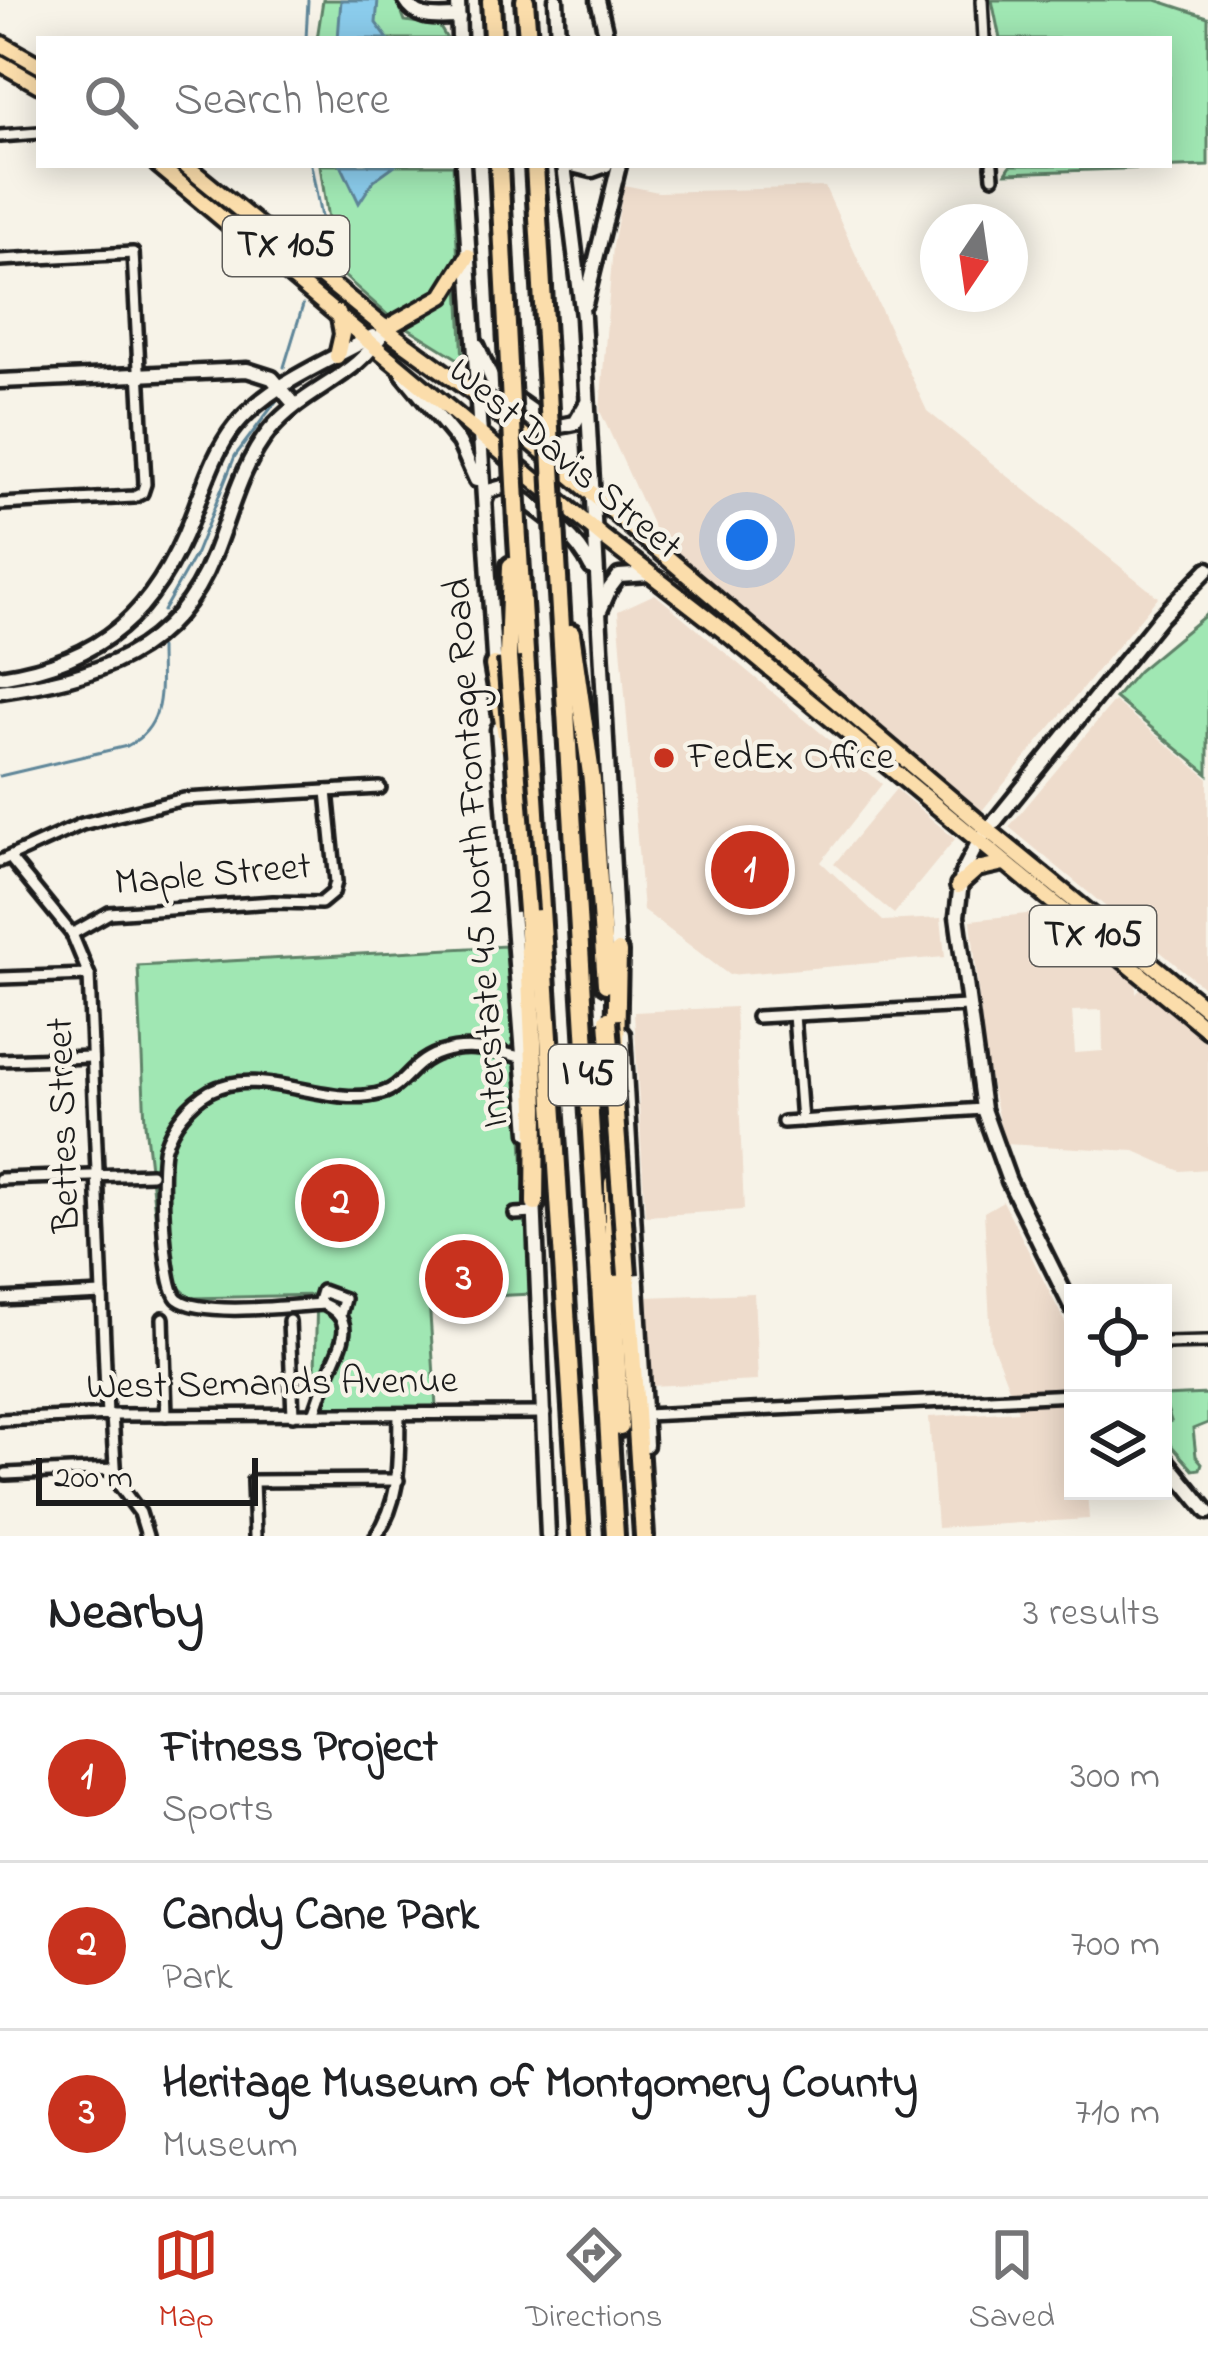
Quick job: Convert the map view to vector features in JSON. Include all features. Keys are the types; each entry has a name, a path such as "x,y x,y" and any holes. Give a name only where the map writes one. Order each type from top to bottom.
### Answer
{"highway":[{"path":"491,0 493,36"},
{"path":"526,0 528,36"},
{"name":"I 45","path":"499,168 580,1536"},
{"name":"I 45","path":"535,168 616,1536"},
{"path":"517,523 501,662 527,911 536,1090 535,1208"},
{"path":"560,614 572,635 585,717 647,1536"},
{"path":"501,662 549,1032"},
{"path":"616,1536 622,1480 613,1287 618,952"}],"main road":[{"path":"405,0 424,17 459,17"},
{"path":"458,0 459,36"},
{"path":"556,0 558,36"},
{"path":"598,0 606,36"},
{"path":"0,43 36,63"},
{"path":"0,63 36,83"},
{"name":"West Davis Street","path":"162,168 649,574 1208,1010"},
{"name":"West Davis Street","path":"189,168 386,328 476,394 983,836 1004,862 1208,1030"},
{"name":"Interstate 45 North Frontage Road","path":"463,168 482,500 501,662 535,1208 548,1536"},
{"path":"568,168 583,317 645,1415 647,1536"},
{"path":"583,317 618,168"},
{"path":"231,222 249,226 256,221"},
{"path":"0,677 62,663 106,639 140,611 173,563 226,439 248,413 281,387 372,342 386,328 442,296 468,256"},
{"path":"337,356 343,334 338,313"},
{"path":"472,333 494,384 555,427 574,422 586,404"},
{"path":"0,691 69,680 108,668 161,630 202,580 254,453 295,405 369,356 372,342"},
{"path":"397,363 418,396 459,442 482,500"},
{"path":"0,381 257,371 281,387 295,405"},
{"path":"482,500 488,491 506,487 582,548 594,574"},
{"path":"1064,1292 1009,1181 983,1109 967,1006 958,886 983,836 1160,618 1208,569"},
{"path":"597,620 619,576 649,574"},
{"path":"140,611 161,630"},
{"path":"62,663 69,680"},
{"path":"958,886 976,868 1004,862"},
{"path":"1172,1468 1208,1513"}],"street":[{"path":"982,0 984,36"},
{"path":"0,136 36,133"},
{"path":"0,260 133,253 142,493 0,504"},
{"path":"5,860 82,824 184,799 380,788"},
{"name":"Maple Street","path":"71,934 109,914 320,903 329,898 336,882 327,790"},
{"name":"Bettes Street","path":"5,860 71,934 89,975 109,1416 119,1490 140,1513 147,1536"},
{"path":"0,978 89,975"},
{"path":"757,1017 967,1006"},
{"path":"794,1015 802,1121"},
{"path":"314,1414 345,1340 340,1315 318,1304 201,1308 172,1294 165,1266 162,1158 183,1114 207,1093 245,1082 314,1093 374,1095 388,1092 422,1062 448,1050 477,1047 523,1058"},
{"path":"0,1060 92,1057"},
{"path":"783,1122 983,1109"},
{"path":"0,1179 151,1174"},
{"path":"514,1214 535,1208"},
{"path":"0,1299 102,1294"},
{"path":"163,1318 166,1415"},
{"path":"289,1321 292,1414"},
{"path":"1172,1343 1208,1342"},
{"path":"645,1415 1064,1395"},
{"name":"West Semands Avenue","path":"0,1420 545,1413"},
{"path":"376,1536 394,1501 398,1480 399,1414"},
{"path":"6,1474 115,1469"},
{"path":"255,1536 254,1481 398,1480"}],"shaded area":[{"path":"624,185 658,192 825,187 927,411 1158,597 980,813 731,607 658,537 600,411 613,246"},
{"path":"655,594 882,784 821,862 883,921 941,918 945,957 729,975 643,910 618,611"},
{"path":"1114,701 1208,778 1208,991 1009,827"},
{"path":"896,789 955,839 894,914 834,864"},
{"path":"1045,912 1136,981 1136,994 1141,988 1208,1044 1208,1169 1180,1171 1135,1151 1004,1144 985,1057 971,920","holes":["1102,1010 1103,1051 1075,1053 1072,1011"]},
{"path":"735,1007 744,1210 645,1216 634,1012"},
{"path":"1003,1201 1064,1320 1064,1500 1088,1500 1089,1519 937,1528 929,1417 1018,1411 991,1341 984,1212"},
{"path":"754,1293 758,1381 649,1386 645,1297"}],"green space":[{"path":"323,0 397,0 405,21 439,26 445,36 317,36"},
{"path":"992,0 1156,0 1208,17 1208,166 1172,167 1172,36 999,36"},
{"path":"320,168 453,168 463,362 389,316 335,268"},
{"path":"1009,168 1150,168 1006,173"},
{"path":"1208,613 1208,774 1115,698 1138,671"},
{"path":"505,946 517,1050 531,1294 429,1299 436,1407 314,1407 317,1295 191,1298 174,1283 163,1283 145,1124 138,966"},
{"path":"1208,1394 1208,1423 1193,1429 1200,1469 1193,1470 1172,1446 1172,1396"}],"water":[{"path":"341,0 378,0 376,23 386,36 338,36"},
{"path":"342,168 391,168 374,180 359,203"}],"waterway":[{"path":"306,36 308,0"},
{"path":"312,168 326,265"},
{"path":"284,367 303,305"},
{"path":"163,611 196,553 235,456 277,400"},
{"path":"0,776 127,746 140,738 158,704 160,648"}],"place":[{"name":"FedEx Office","path":"664,758"},
{"name":"Fitness Project","path":"750,870"},
{"name":"Candy Cane Park","path":"340,1203"},
{"name":"Heritage Museum of Montgomery County","path":"464,1279"}]}
